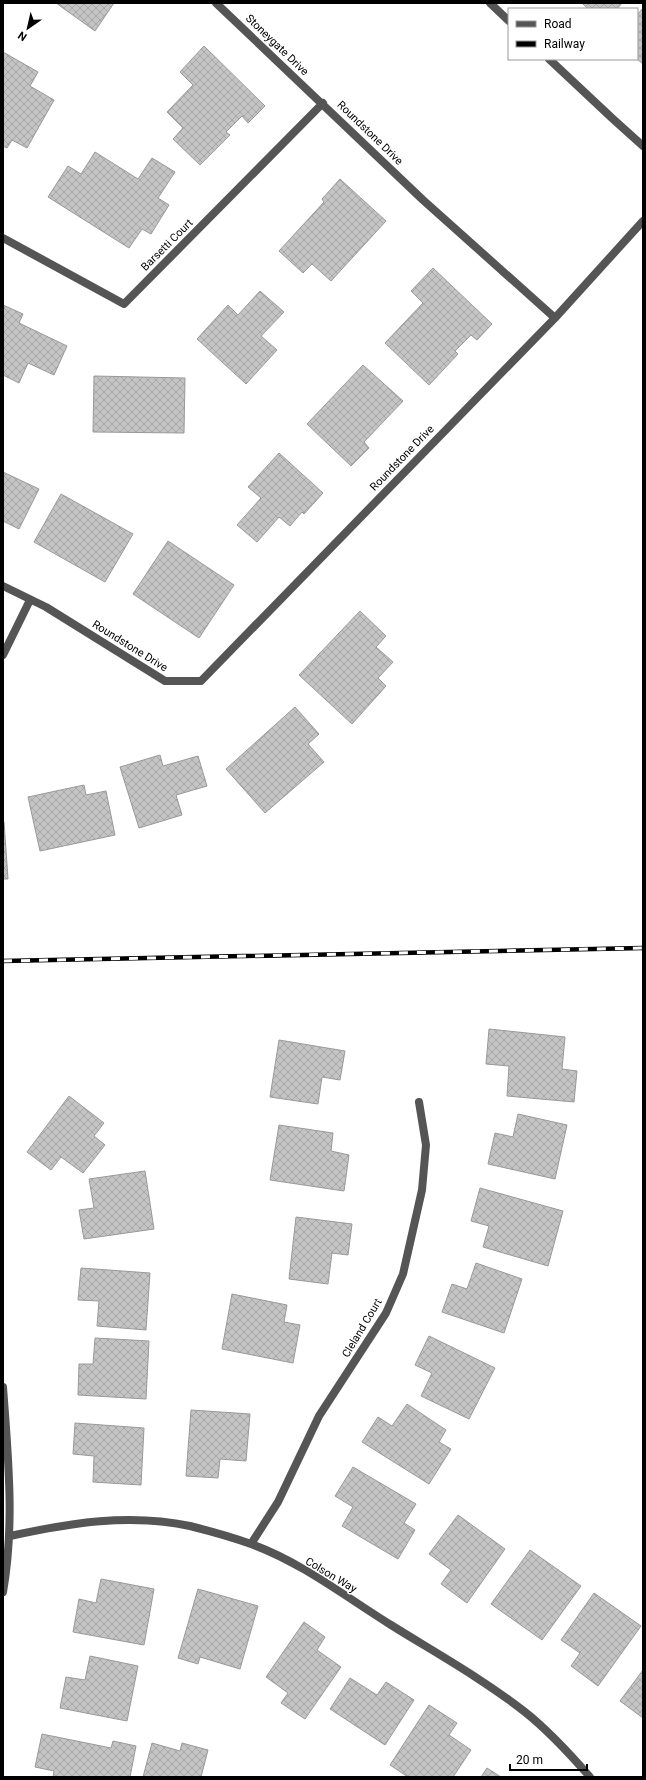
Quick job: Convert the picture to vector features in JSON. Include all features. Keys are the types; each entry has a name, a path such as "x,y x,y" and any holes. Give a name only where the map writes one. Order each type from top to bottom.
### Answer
{"street":[{"name":"Stoneygate Drive","path":"216,3 323,103"},
{"path":"490,3 508,20"},
{"path":"550,60 613,120 643,146"},
{"name":"Barsetti Court","path":"3,238 124,304 323,103"},
{"name":"Roundstone Drive","path":"3,586 46,607 165,681 201,681 555,318 423,200 323,103"},
{"path":"555,318 643,221"},
{"path":"3,655 30,600"},
{"name":"Cleland Court","path":"251,1544 278,1502 319,1416 386,1313 403,1274 422,1190 426,1144 419,1102"},
{"path":"3,1387 10,1490 10,1536 8,1564 3,1592"},
{"name":"Colson Way","path":"10,1536 66,1524 97,1520 128,1520 153,1521 190,1526 251,1544 306,1571 486,1685 525,1712 559,1742 590,1777"}],"building":[{"path":"56,3 114,3 95,31"},
{"path":"582,3 622,3 618,8 587,8"},
{"path":"643,8 643,64 638,60 638,14"},
{"path":"204,46 265,106 248,123 242,116 226,132 230,135 200,165 173,139 183,128 167,112 193,85 180,72"},
{"path":"3,52 38,72 30,86 54,100 27,148 12,140 7,148 3,146"},
{"path":"95,152 138,179 152,158 175,172 158,198 169,205 151,234 142,229 129,248 48,197 68,166 81,174"},
{"path":"340,179 386,221 331,281 312,264 303,273 279,251 324,202 322,199"},
{"path":"433,268 492,324 477,340 471,335 455,351 458,354 429,385 385,343 423,303 411,291"},
{"path":"260,291 284,312 261,336 277,350 246,384 197,339 228,305 238,315"},
{"path":"3,305 23,314 19,323 67,346 54,375 28,363 19,383 3,375"},
{"path":"363,365 403,401 364,442 369,448 351,466 307,424"},
{"path":"94,376 185,378 184,433 93,432"},
{"path":"279,453 323,493 304,514 302,512 290,526 279,517 257,542 237,525 261,498 248,487"},
{"path":"3,472 39,489 19,529 3,521"},
{"path":"61,494 133,534 105,582 34,542"},
{"path":"168,541 234,585 199,638 133,594"},
{"path":"360,611 386,636 376,647 393,662 378,678 386,686 352,724 299,675"},
{"path":"295,707 319,734 308,744 324,762 265,813 226,769"},
{"path":"160,755 163,766 198,756 207,786 176,795 182,815 139,828 120,767"},
{"path":"84,785 86,795 106,791 115,835 40,851 28,797"},
{"path":"4,822 8,879 3,879"},
{"path":"489,1029 565,1037 562,1069 577,1071 574,1102 507,1096 509,1066 486,1064"},
{"path":"279,1040 345,1051 340,1080 322,1077 318,1104 270,1097"},
{"path":"69,1096 104,1123 94,1136 105,1145 83,1173 61,1157 51,1170 27,1152"},
{"path":"518,1114 567,1125 555,1179 488,1164 495,1133 513,1137"},
{"path":"279,1125 333,1133 331,1151 349,1155 344,1191 270,1180"},
{"path":"145,1171 154,1229 84,1239 79,1210 94,1208 89,1179"},
{"path":"480,1188 563,1211 548,1266 483,1247 489,1226 471,1221"},
{"path":"296,1217 352,1224 348,1255 332,1253 328,1284 289,1279"},
{"path":"476,1263 522,1279 504,1333 442,1312 452,1284 467,1289"},
{"path":"81,1268 150,1273 146,1330 97,1326 99,1301 78,1300"},
{"path":"232,1294 287,1305 284,1322 300,1325 293,1363 222,1349"},
{"path":"429,1336 495,1368 469,1419 421,1396 432,1373 415,1365"},
{"path":"95,1338 149,1341 146,1399 78,1395 79,1364 93,1364"},
{"path":"407,1404 446,1430 439,1442 451,1449 429,1484 362,1442 378,1417 392,1426"},
{"path":"191,1410 250,1414 246,1461 220,1459 218,1478 186,1476"},
{"path":"75,1423 144,1428 141,1485 93,1482 94,1456 73,1454"},
{"path":"353,1467 416,1504 404,1523 415,1530 398,1559 342,1526 353,1507 335,1496"},
{"path":"458,1515 505,1549 467,1603 441,1584 451,1570 429,1554"},
{"path":"530,1550 581,1586 542,1640 491,1604"},
{"path":"101,1579 154,1589 144,1645 73,1632 79,1599 96,1603"},
{"path":"198,1589 258,1606 240,1669 200,1657 198,1664 178,1658"},
{"path":"594,1593 641,1626 598,1686 571,1666 580,1653 561,1640"},
{"path":"304,1622 325,1637 317,1650 341,1667 305,1719 281,1703 288,1693 266,1677"},
{"path":"90,1656 138,1666 127,1721 60,1708 66,1677 85,1680"},
{"path":"643,1670 643,1718 620,1701"},
{"path":"350,1678 377,1695 386,1682 414,1700 385,1745 330,1709"},
{"path":"429,1705 457,1723 449,1735 471,1750 453,1777 408,1777 390,1765"},
{"path":"42,1734 111,1748 113,1741 136,1746 130,1777 53,1777 54,1771 35,1767"},
{"path":"152,1743 180,1751 182,1743 208,1750 201,1777 143,1777"},
{"path":"487,1768 501,1777 481,1777"}],"railway":[{"path":"3,961 643,948"}]}
